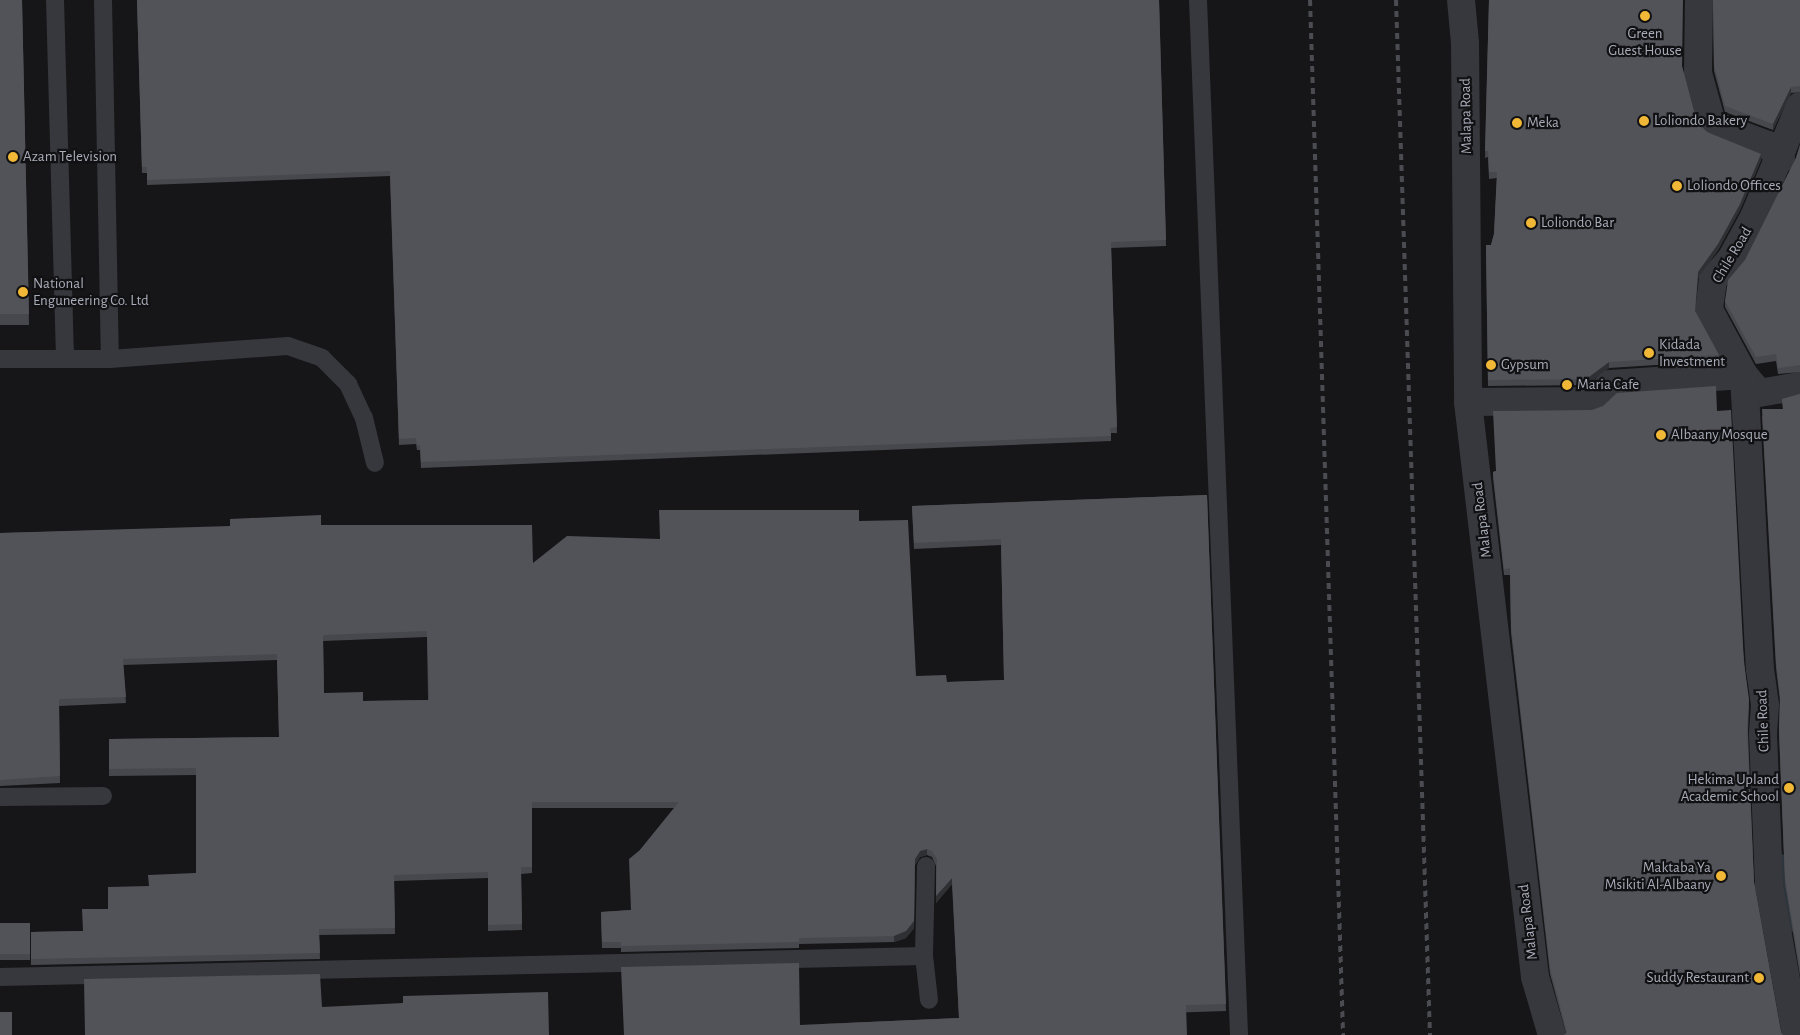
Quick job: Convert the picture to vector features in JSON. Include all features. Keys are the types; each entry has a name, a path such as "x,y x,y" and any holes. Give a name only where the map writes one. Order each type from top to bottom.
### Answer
{"street":[{"name":"Malapa Road","path":"1461,0 1465,43 1468,402 1535,977 1552,1035"},
{"path":"1699,0 1698,73 1712,124 1768,145 1781,159"},
{"name":"Chile Road","path":"1800,106 1781,159 1741,242 1713,280 1709,310 1744,375 1759,393 1800,386"},
{"path":"1468,402 1592,401 1610,384 1744,375"},
{"name":"Chile Road","path":"1744,375 1760,669 1765,705 1763,734 1769,886 1796,1035"}],"lane":[{"path":"55,0 65,358"},
{"path":"103,0 110,360"},
{"path":"1198,0 1239,1035"},
{"path":"0,359 65,358 110,360 288,346 322,358 348,384 364,418 376,463"},
{"path":"0,797 103,796"},
{"path":"926,866 924,956 929,1000"},
{"path":"0,977 924,956"}],"building":[{"name":"Azam Television","path":"0,0 22,0 29,314 0,314"},
{"path":"137,0 1159,0 1166,240 1111,242 1117,427 1110,428 1111,436 421,462 420,445 417,445 416,438 399,439 390,171 147,180 147,167 142,167"},
{"path":"1489,0 1683,0 1682,66 1697,122 1707,132 1761,154 1740,204 1718,244 1698,272 1695,311 1719,355 1609,362 1586,379 1488,380 1486,245 1491,245 1494,234 1497,172 1489,172 1488,151 1485,151"},
{"path":"1713,0 1800,0 1800,86 1791,87 1773,124 1725,106 1714,65"},
{"path":"1800,145 1800,365 1778,368 1776,354 1756,357 1725,301 1728,280 1745,260 1796,158"},
{"path":"1716,386 1717,411 1731,410 1744,664 1749,699 1747,728 1754,882 1783,1035 1564,1035 1567,1032 1550,968 1511,626 1510,568 1504,569 1493,472 1496,471 1493,411 1592,410 1603,406 1617,393"},
{"path":"1800,394 1800,969 1785,878 1779,728 1780,697 1776,661 1762,409 1783,409 1782,399"},
{"path":"1207,495 1226,1004 1186,1005 1187,1035 624,1035 621,967 799,963 800,1025 959,1018 952,878 936,896 937,859 932,851 927,849 920,851 915,859 914,921 906,931 894,936 799,938 799,942 621,946 621,942 602,942 601,912 631,910 629,859 640,850 679,802 532,802 532,867 521,867 522,924 488,925 488,872 394,875 395,928 319,929 320,953 31,959 31,932 83,931 82,909 108,909 108,887 149,886 148,875 196,873 196,768 109,769 109,739 279,737 277,654 123,659 126,697 59,699 60,776 0,780 0,533 230,526 230,519 321,515 321,525 532,525 533,563 567,536 660,539 659,510 859,510 859,521 908,520 916,676 946,675 947,682 1004,680 1001,539 914,543 912,506","holes":["427,631 429,700 363,701 363,692 324,693 323,635"]},
{"path":"0,923 30,923 30,954 0,954"},
{"path":"320,974 322,1007 403,1003 403,996 548,992 549,1035 85,1035 84,979"},
{"path":"0,1012 12,1012 12,1035 0,1035"}],"waterway":[{"path":"1781,859 1790,927"}],"railway":[{"path":"1310,0 1343,1035"},
{"path":"1396,0 1430,1035"}],"place":[{"name":"Green Guest House","path":"1645,16"},
{"name":"Loliondo Bakery","path":"1644,121"},
{"name":"Meka","path":"1517,123"},
{"name":"Azam Television","path":"13,157"},
{"name":"Loliondo Offices","path":"1677,186"},
{"name":"Loliondo Bar","path":"1531,223"},
{"name":"National Enguneering Co. Ltd","path":"23,292"},
{"name":"Kidada Investment","path":"1649,353"},
{"name":"Gypsum","path":"1491,365"},
{"name":"Maria Cafe","path":"1567,385"},
{"name":"Albaany Mosque","path":"1661,435"},
{"name":"Hekima Upland Academic School","path":"1789,788"},
{"name":"Maktaba Ya Msikiti Al-Albaany","path":"1721,876"},
{"name":"Suddy Restaurant","path":"1759,978"}]}
